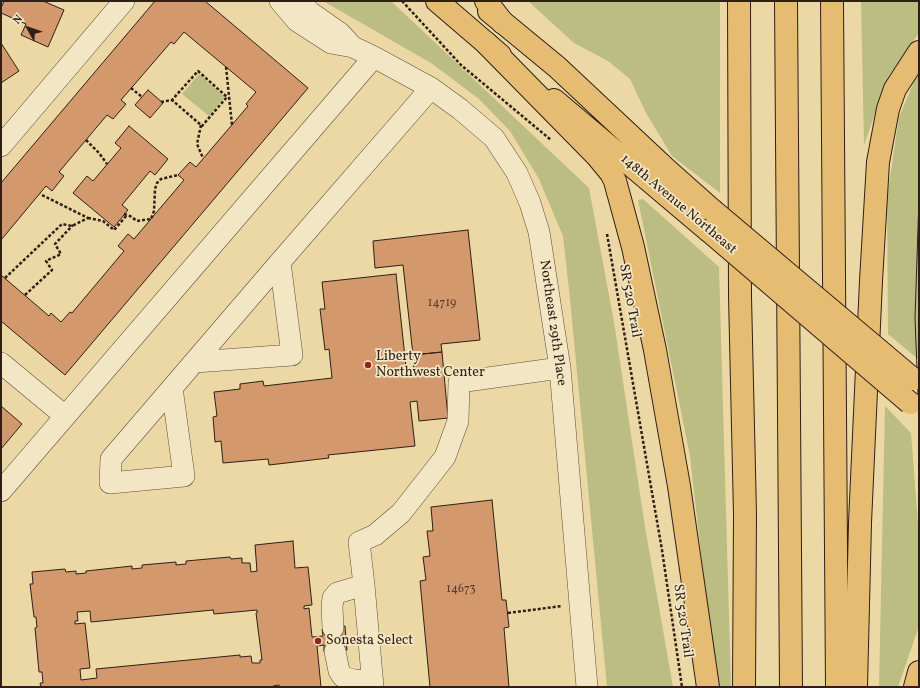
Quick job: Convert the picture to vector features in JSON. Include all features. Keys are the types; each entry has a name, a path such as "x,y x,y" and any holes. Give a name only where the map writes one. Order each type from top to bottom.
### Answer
{"main road":[{"name":"148th Avenue Northeast","path":"437,1 708,231 915,394"},
{"name":"148th Avenue Northeast","path":"477,1 557,67 667,170 915,394"},
{"path":"486,1 503,23"},
{"path":"739,1 740,288 745,514 744,687"},
{"path":"786,1 791,687"},
{"path":"832,1 837,687"},
{"path":"486,43 597,156 611,173 615,181 632,247 655,350 681,493 708,687"},
{"path":"856,687 860,515 870,289 878,162 888,109 895,89 919,52"},
{"path":"915,687 919,672"}],"street":[{"path":"1,146 124,1"},
{"name":"Northeast 29th Place","path":"280,1 297,21 331,43 353,47 374,57 431,88 460,109 494,138 517,173 530,203 539,232 560,368 587,687"},
{"name":"Northeast 29th Place","path":"299,1 310,12 340,33 353,47"},
{"path":"1,491 361,70 374,57"},
{"path":"172,388 184,476 110,483 111,459 280,262 431,88"},
{"path":"195,362 292,355 280,262"},
{"path":"1,363 65,416"},
{"path":"335,651 336,663 339,671 344,677 373,684 359,542 375,535 401,513 445,456 458,421 459,382 560,368"},
{"path":"333,628 333,598 337,593 364,585"}],"path":[{"path":"402,1 461,65 554,143"},
{"path":"226,68 232,125"},
{"path":"161,102 172,100 198,71 227,96 202,126 201,125 197,144 204,158"},
{"path":"131,88 142,97"},
{"path":"172,100 201,125"},
{"path":"86,140 99,153 107,164"},
{"path":"40,194 88,218 103,221 114,230 125,214 141,222 150,219 154,211 155,189 157,183 161,179 178,175"},
{"path":"25,295 52,270 46,261 61,254 55,244 73,225 88,218"},
{"path":"5,278 62,224 73,225"},
{"name":"SR 520 Trail","path":"606,230 662,550 682,687"},
{"path":"508,612 580,604"}],"green space":[{"path":"323,1 391,1 589,188 614,322 645,527 673,687 607,687 563,236 539,179 510,131 479,99 431,63"},
{"path":"528,1 720,1 720,193 672,156 646,113 630,79 608,61 574,43"},
{"path":"861,1 919,1 919,33 888,77 864,145"},
{"path":"199,74 225,97 209,116 182,94"},
{"path":"919,74 919,360 888,334 887,198 899,117 915,79"},
{"path":"643,199 719,267 731,687 716,687 690,456 638,200"},
{"path":"885,406 911,433 919,536 919,626 898,687 879,687"}],"building":[{"path":"4,1 43,1 64,10 48,47 21,35 26,24 1,13 1,8"},
{"path":"155,1 205,1 308,88 65,375 1,321 1,275 49,316 51,313 61,322 70,312 72,313 124,251 118,246 128,234 134,239 184,180 178,175 190,162 196,167 248,106 246,104 256,92 184,32 174,44 171,42 121,100 126,104 113,119 107,115 59,172 64,176 52,191 46,186 1,240 1,183"},
{"path":"1,43 19,71 1,83"},
{"path":"148,90 163,103 150,118 135,105"},
{"path":"129,126 168,159 155,175 150,171 122,205 128,210 114,227 73,193 87,176 93,181 121,148 115,143"},
{"path":"468,230 480,340 441,344 442,352 413,355 403,265 375,268 373,241"},
{"name":"Liberty Northwest Center","path":"396,274 407,376 414,375 413,355 442,352 448,418 419,421 417,401 410,402 415,446 328,455 329,458 269,465 268,459 223,463 221,441 215,442 213,417 217,416 214,392 240,389 240,384 263,381 264,386 332,378 329,349 325,350 320,309 325,309 322,282"},
{"path":"1,406 22,424 1,449"},
{"path":"492,500 502,600 506,600 509,627 504,628 509,687 430,687 420,581 426,580 423,557 430,556 427,531 433,531 431,507"},
{"path":"293,541 295,568 308,567 312,605 304,606 304,609 309,608 312,637 323,636 322,629 345,626 347,650 324,652 324,645 317,646 321,687 280,687 279,685 273,687 41,687 40,683 43,683 42,672 39,672 35,628 37,627 36,617 34,617 30,584 33,584 32,572 65,569 66,572 76,571 76,574 86,573 86,571 132,566 132,569 142,568 142,565 176,562 176,565 186,564 186,561 230,557 231,559 242,558 242,563 250,563 251,572 257,571 255,545","holes":["213,610 214,614 257,610 256,613 262,660 260,660 260,663 252,663 251,656 240,657 240,655 96,669 97,678 81,680 80,669 90,668 85,623 75,624 75,621 78,621 77,612 90,611 91,622"]}],"tram line":[{"path":"919,199 915,318 919,420"}],"place":[{"name":"Liberty Northwest Center","path":"368,365"},
{"name":"Sonesta Select","path":"318,641"}]}
